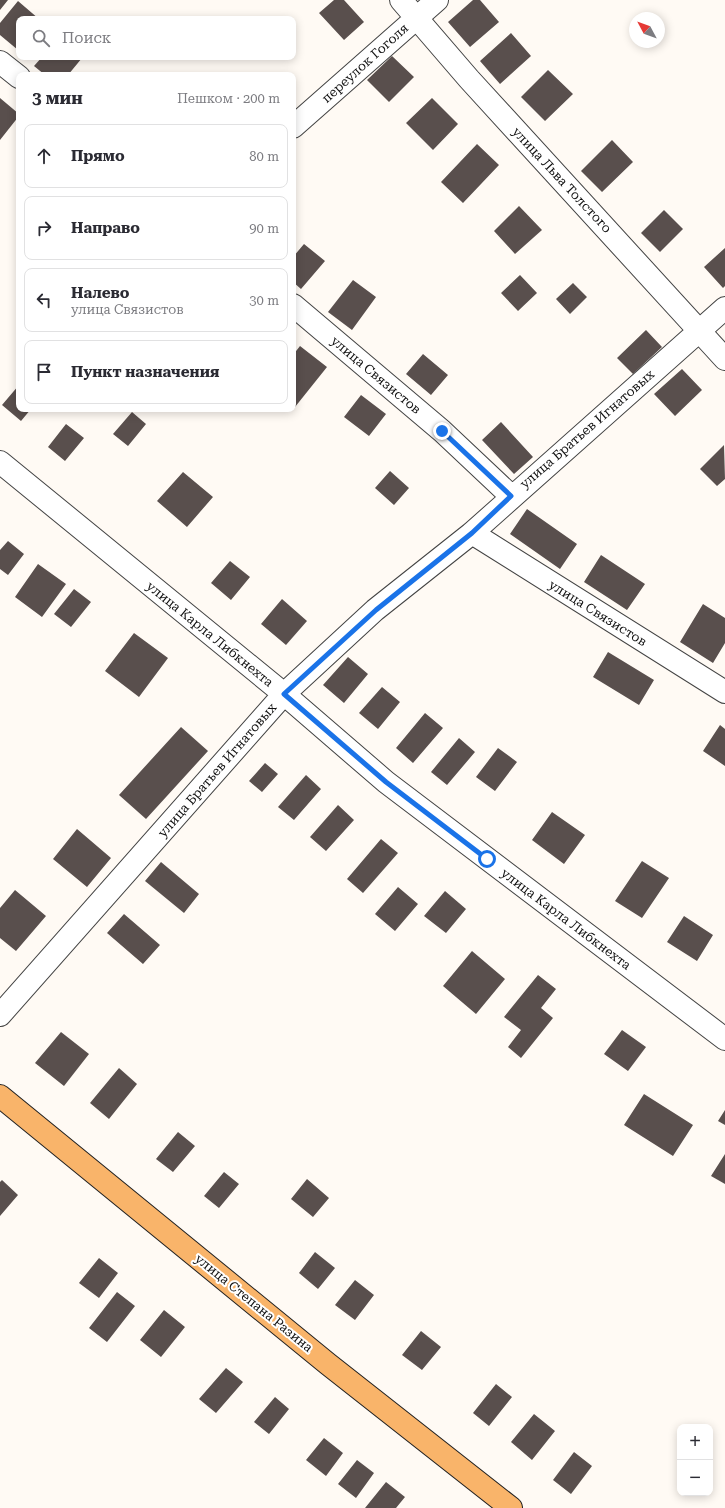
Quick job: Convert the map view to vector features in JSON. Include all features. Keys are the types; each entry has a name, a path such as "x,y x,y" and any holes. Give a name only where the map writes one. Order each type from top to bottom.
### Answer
{"main road":[{"name":"улица Степана Разина","path":"0,1096 322,1359 511,1508"}],"street":[{"name":"улица Льва Толстого","path":"401,0 469,79 725,359"},
{"name":"переулок Гоголя","path":"296,124 437,0"},
{"path":"0,62 16,75"},
{"name":"улица Связистов","path":"296,307 442,431 511,496"},
{"name":"улица Братьев Игнатовых","path":"0,1015 284,694 376,610 472,533 511,496 725,308"},
{"name":"улица Карла Либкнехта","path":"0,462 284,694 386,782 725,1039"},
{"name":"улица Связистов","path":"472,533 725,692"}],"building":[{"path":"0,0 8,0 0,10"},
{"path":"334,0 344,0 364,22 344,40 319,13"},
{"path":"473,0 480,0 499,22 470,47 448,22"},
{"path":"18,1 36,16 16,16 16,48 0,35 0,23"},
{"path":"511,33 531,56 500,84 480,61"},
{"path":"392,56 414,77 389,102 367,80"},
{"path":"39,60 80,60 70,72 41,72 34,66"},
{"path":"548,70 573,94 545,121 521,97"},
{"path":"0,98 16,111 16,120 0,140"},
{"path":"432,98 458,124 433,150 406,123"},
{"path":"612,140 633,162 602,192 581,171"},
{"path":"477,144 499,165 463,203 441,182"},
{"path":"519,206 542,230 515,254 494,231"},
{"path":"664,210 683,229 660,252 641,233"},
{"path":"304,244 325,261 301,289 296,285 296,253"},
{"path":"725,248 725,286 723,288 704,267"},
{"path":"520,275 537,293 518,311 501,293"},
{"path":"353,280 376,297 352,330 328,312"},
{"path":"573,283 587,297 570,314 556,299"},
{"path":"646,330 662,347 633,374 617,358"},
{"path":"300,346 327,367 296,406 296,351"},
{"path":"423,354 448,375 431,395 406,374"},
{"path":"682,369 702,390 675,416 654,394"},
{"path":"16,389 16,412 28,412 21,421 2,405"},
{"path":"361,395 386,414 369,436 344,417"},
{"path":"132,412 146,424 128,446 113,434"},
{"path":"501,422 533,457 514,474 482,440"},
{"path":"66,424 84,438 65,461 48,447"},
{"path":"724,445 725,479 717,486 700,469"},
{"path":"390,471 409,488 394,505 375,488"},
{"path":"183,472 213,497 187,527 157,501"},
{"path":"527,509 577,544 560,569 510,534"},
{"path":"8,541 24,554 8,575 0,569 0,550"},
{"path":"601,555 645,584 627,610 584,582"},
{"path":"230,561 250,577 231,600 211,583"},
{"path":"38,564 66,584 42,617 15,597"},
{"path":"74,589 91,602 71,627 54,614"},
{"path":"282,599 307,621 286,645 261,624"},
{"path":"703,604 725,618 725,643 713,663 680,642"},
{"path":"134,633 168,658 139,697 105,671"},
{"path":"608,652 654,680 639,705 593,677"},
{"path":"348,657 368,674 344,703 323,685"},
{"path":"382,687 400,702 378,729 359,713"},
{"path":"425,713 443,728 413,763 396,748"},
{"path":"720,725 725,729 725,766 703,751"},
{"path":"181,727 208,751 146,819 119,795"},
{"path":"459,738 475,752 447,785 431,772"},
{"path":"498,748 517,762 495,791 476,777"},
{"path":"265,763 278,774 262,792 249,781"},
{"path":"306,775 321,789 294,820 278,807"},
{"path":"338,805 354,820 326,851 310,837"},
{"path":"552,812 585,835 564,864 532,840"},
{"path":"77,829 111,858 87,887 53,859"},
{"path":"381,839 398,853 363,893 347,879"},
{"path":"642,861 669,878 642,918 615,901"},
{"path":"161,862 199,894 184,913 145,881"},
{"path":"398,887 418,904 395,931 375,914"},
{"path":"15,890 46,916 16,951 0,938 0,908"},
{"path":"445,891 466,909 446,933 424,916"},
{"path":"124,914 160,945 143,964 107,933"},
{"path":"684,916 713,935 697,961 667,942"},
{"path":"472,951 505,979 476,1014 443,986"},
{"path":"538,975 556,989 541,1008 553,1018 521,1058 508,1047 521,1030 504,1017"},
{"path":"622,1030 646,1047 628,1071 604,1054"},
{"path":"61,1032 89,1054 64,1086 35,1063"},
{"path":"119,1068 137,1084 109,1119 90,1103"},
{"path":"644,1094 693,1125 673,1156 624,1125"},
{"path":"725,1110 725,1125 718,1121"},
{"path":"178,1132 195,1146 173,1172 156,1159"},
{"path":"725,1154 725,1184 711,1176"},
{"path":"224,1172 239,1184 219,1208 204,1196"},
{"path":"307,1179 329,1198 313,1217 291,1199"},
{"path":"2,1180 18,1195 0,1216 0,1182"},
{"path":"315,1252 335,1268 318,1289 299,1273"},
{"path":"99,1258 118,1273 99,1298 79,1283"},
{"path":"355,1280 374,1295 355,1320 335,1305"},
{"path":"117,1292 135,1306 107,1342 89,1328"},
{"path":"164,1310 185,1327 161,1357 140,1340"},
{"path":"421,1331 441,1347 422,1370 402,1355"},
{"path":"226,1368 243,1382 216,1413 199,1399"},
{"path":"496,1384 512,1397 489,1426 473,1413"},
{"path":"275,1397 289,1409 269,1434 254,1422"},
{"path":"534,1414 555,1431 532,1460 511,1442"},
{"path":"324,1438 343,1453 326,1476 306,1460"},
{"path":"574,1452 592,1466 571,1494 553,1480"},
{"path":"357,1460 374,1473 356,1498 338,1484"},
{"path":"386,1482 405,1497 396,1508 365,1508"}],"route":[{"path":"442,431 511,496 472,533 376,610 284,694 386,782 487,859"}]}
